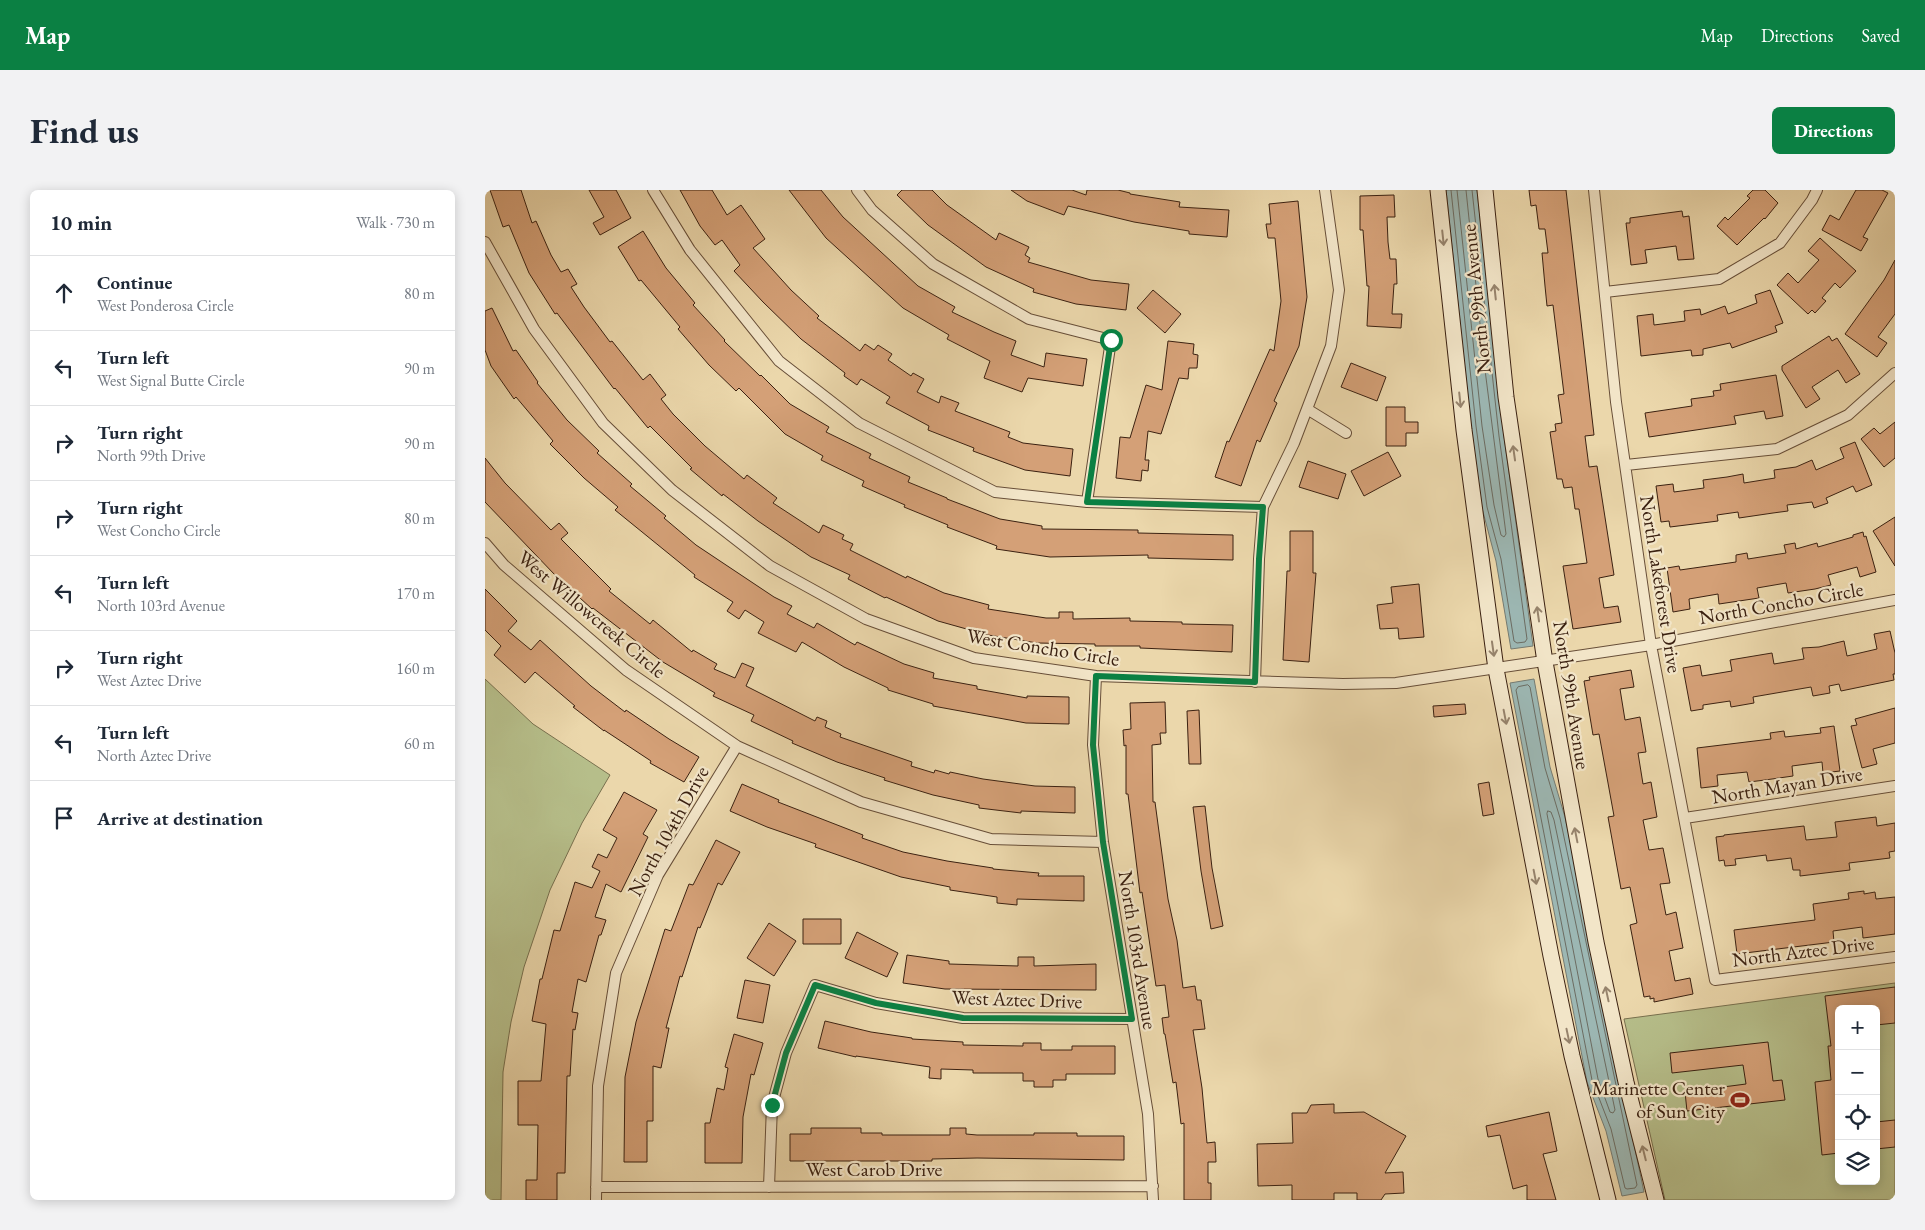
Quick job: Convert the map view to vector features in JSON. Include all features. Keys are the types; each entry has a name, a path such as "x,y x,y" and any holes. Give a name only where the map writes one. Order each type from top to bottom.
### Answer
{"main road":[{"name":"North 99th Avenue","path":"1438,190 1464,430 1496,669 1553,966 1572,1056 1608,1200"},
{"name":"North 99th Avenue","path":"1485,190 1506,397 1545,662 1597,942 1626,1082 1656,1200"}],"street":[{"path":"653,190 690,250 779,361 859,423 995,492 1087,502 1263,507"},
{"path":"857,190 872,210 933,264 1029,319 1111,340 1087,502"},
{"path":"1255,682 1259,559 1263,507 1294,443 1331,346 1339,290 1325,190"},
{"name":"North Lakeforest Drive","path":"1594,190 1617,402 1651,645 1715,980"},
{"path":"1605,292 1719,279 1780,243 1812,200 1817,190"},
{"name":"West Concho Circle","path":"485,242 534,329 603,423 672,490 770,566 866,619 974,658 1096,676 1371,684 1396,683 1496,669"},
{"path":"1626,465 1777,449 1848,414 1895,373"},
{"path":"1307,409 1346,433"},
{"name":"West Willowcreek Circle","path":"485,542 504,565 626,670 737,746 861,802 991,839 1103,842"},
{"name":"North Concho Circle","path":"1496,669 1651,645 1895,600"},
{"name":"North 103rd Avenue","path":"1096,676 1093,745 1103,842 1148,1114 1153,1200"},
{"name":"North 104th Drive","path":"596,1200 598,1086 616,972 658,875 737,746"},
{"name":"North Mayan Drive","path":"1685,818 1895,786"},
{"name":"North Aztec Drive","path":"1715,980 1895,957"},
{"name":"West Aztec Drive","path":"769,1186 772,1105 786,1053 815,985 876,1003 963,1018 1132,1019"},
{"name":"West Carob Drive","path":"596,1187 1153,1186"}],"green space":[{"path":"485,679 533,724 610,775 582,823 550,890 524,967 511,1022 503,1072 501,1200 485,1200"},
{"name":"Marinette Center of Sun City","path":"1895,983 1895,1200 1665,1200 1624,1019"}],"water":[{"path":"1446,190 1477,190 1504,436 1533,646 1511,649 1496,561 1482,508 1471,427"},
{"path":"1534,679 1550,767 1565,817 1644,1192 1622,1196 1606,1131 1587,1082 1510,683"}],"building":[{"path":"490,190 521,190 532,223 536,221 561,272 568,269 577,284 571,287 584,307 610,342 612,341 643,380 650,374 666,395 661,399 673,414 705,446 744,479 747,475 777,498 773,503 819,533 823,525 844,535 842,539 853,544 850,550 906,578 907,576 944,593 989,605 988,609 1046,618 1059,618 1059,612 1073,612 1073,619 1130,618 1130,621 1233,625 1232,652 1140,648 1140,646 1037,643 988,635 938,621 885,598 848,579 850,575 811,557 758,521 723,494 722,496 690,469 692,468 650,426 648,428 614,389 557,313 555,314 529,273 509,225 503,227"},
{"path":"589,190 616,190 631,218 600,235 593,223 604,217"},
{"path":"680,190 712,190 727,215 741,205 765,239 753,248 791,290 819,316 817,318 860,351 865,344 874,350 878,345 892,354 888,360 911,376 913,373 924,379 917,392 939,403 941,396 959,403 955,411 1010,432 1008,437 1023,443 1073,449 1070,476 1025,470 973,451 974,448 928,430 929,426 886,403 890,397 861,379 857,385 844,376 845,373 801,339 734,271 740,265 722,240 715,245 700,226"},
{"path":"789,190 821,190 843,217 918,286 955,307 952,312 1016,341 1011,355 1044,367 1046,353 1087,359 1083,386 1028,378 1022,392 984,378 990,361 947,339 949,335 903,308 826,238"},
{"path":"902,190 932,190 947,205 996,240 999,233 1029,247 1025,255 1030,258 1028,262 1091,280 1129,284 1126,310 1076,304 1033,292 1034,289 986,267 928,225 897,195"},
{"path":"1011,190 1072,190 1086,195 1087,190 1118,190 1130,194 1180,202 1179,207 1229,210 1227,237 1189,234 1189,231 1134,222 1068,206 1064,215 1027,201"},
{"path":"1529,190 1566,190 1594,435 1585,436 1589,467 1597,466 1614,575 1599,578 1604,608 1618,606 1621,622 1573,629 1563,566 1587,563 1579,509 1575,509 1572,487 1564,488 1562,479 1557,479 1550,432 1556,431 1555,424 1562,423 1558,395 1564,394 1553,305 1547,306 1542,253 1548,253 1545,229 1539,229 1536,205 1531,206"},
{"path":"1753,190 1765,190 1778,203 1765,219 1737,245 1717,226 1725,217 1728,220 1750,198 1747,196"},
{"path":"1856,190 1882,190 1888,193 1863,237 1868,239 1861,251 1822,230 1830,215 1839,220"},
{"path":"1394,195 1395,217 1387,217 1388,242 1390,259 1396,259 1397,284 1394,284 1392,314 1402,314 1401,328 1367,326 1369,286 1367,286 1363,230 1360,230 1360,196"},
{"path":"1298,201 1307,297 1299,346 1274,401 1277,403 1260,442 1257,440 1241,486 1215,477 1227,441 1229,442 1270,349 1274,351 1281,301 1275,238 1268,238 1266,224 1271,224 1269,204"},
{"path":"1682,211 1683,217 1689,216 1694,259 1678,260 1676,246 1645,250 1647,263 1631,265 1626,223 1630,223 1630,218"},
{"path":"643,231 666,268 695,303 693,305 724,341 760,376 790,404 829,427 826,432 871,454 869,458 910,477 908,482 1000,519 1042,526 1042,529 1138,530 1138,533 1233,535 1233,560 1148,558 1148,555 1050,557 996,549 997,546 947,527 948,525 904,507 905,505 862,486 864,481 821,460 823,456 785,434 739,388 736,391 709,365 678,329 680,327 641,280 639,281 618,247"},
{"path":"1820,238 1856,271 1840,288 1835,283 1822,298 1826,301 1815,313 1812,310 1808,314 1777,285 1788,273 1798,283 1819,260 1808,251"},
{"path":"1895,260 1895,314 1878,337 1887,343 1877,357 1845,334 1884,280"},
{"path":"1153,290 1181,314 1165,333 1137,308"},
{"path":"1770,290 1783,323 1775,326 1777,332 1732,348 1730,343 1703,349 1703,355 1692,356 1691,350 1641,356 1637,316 1653,314 1654,325 1685,321 1684,311 1700,309 1701,315 1725,306 1728,314 1757,303 1755,295"},
{"path":"492,308 513,351 516,350 537,383 567,420 599,451 597,453 632,484 630,486 666,516 664,518 696,545 774,597 792,606 787,614 814,628 817,623 855,645 857,642 904,664 934,673 933,678 977,686 977,689 1027,698 1027,696 1069,697 1069,724 1026,723 933,706 933,704 888,690 888,688 844,667 802,642 796,652 758,633 764,622 745,610 739,619 727,611 733,602 694,577 695,575 615,510 618,507 584,478 550,444 553,441 516,397 514,399 491,366 485,350 485,311"},
{"path":"1829,336 1832,341 1837,338 1860,374 1846,383 1838,370 1812,387 1820,399 1806,408 1782,370 1782,366"},
{"path":"1168,341 1194,344 1193,354 1198,355 1197,368 1189,368 1188,379 1179,378 1161,434 1148,431 1145,460 1149,460 1148,471 1142,470 1141,481 1116,478 1120,437 1130,438 1146,385 1162,390"},
{"path":"1351,363 1386,377 1377,401 1341,387"},
{"path":"1776,375 1783,416 1766,419 1764,411 1734,416 1736,424 1649,437 1645,413 1692,406 1691,399 1714,396 1713,391 1721,390 1720,384"},
{"path":"1386,407 1405,407 1405,422 1418,422 1418,433 1406,433 1406,446 1386,446"},
{"path":"1895,422 1895,458 1884,467 1861,439 1874,428 1880,434"},
{"path":"1855,442 1872,485 1856,492 1853,486 1826,498 1828,503 1814,508 1812,502 1787,505 1788,511 1739,518 1738,512 1717,515 1718,521 1670,527 1669,521 1661,522 1656,486 1673,484 1674,492 1704,488 1703,480 1743,474 1744,483 1775,478 1774,470 1796,467 1812,460 1816,470 1844,458 1840,448"},
{"path":"1388,452 1401,476 1364,496 1351,471"},
{"path":"485,458 505,483 551,530 559,523 568,533 561,539 611,589 609,591 650,624 653,620 692,652 693,650 717,664 714,669 735,678 742,663 754,668 746,686 815,721 817,717 827,721 825,727 841,734 840,737 912,762 911,766 934,773 935,770 949,774 950,772 983,779 1035,786 1075,787 1075,813 1021,811 1021,813 979,808 979,805 933,795 884,780 885,778 837,762 792,743 793,741 751,721 754,715 713,696 715,693 663,662 592,609 555,575 485,502"},
{"path":"1308,461 1346,474 1338,499 1299,487"},
{"path":"1895,517 1895,566 1873,531"},
{"path":"1290,531 1313,531 1313,573 1316,573 1309,662 1283,660 1287,571 1290,571"},
{"path":"1863,532 1864,537 1866,536 1876,572 1860,577 1857,567 1828,575 1831,585 1788,593 1786,583 1757,588 1759,598 1719,604 1718,594 1689,599 1690,609 1673,612 1667,568 1679,566 1680,570 1736,562 1736,555 1747,553 1748,559 1786,553 1784,545 1795,543 1796,549 1817,543 1818,547 1853,537 1853,535"},
{"path":"1419,584 1424,637 1399,639 1398,628 1380,629 1377,605 1393,603 1391,587"},
{"path":"485,589 517,621 508,631 531,650 540,640 591,686 625,712 626,710 699,757 684,782 650,763 651,761 604,731 573,707 575,706 535,672 525,683 494,655 501,646 485,630"},
{"path":"1890,631 1895,653 1894,680 1841,691 1839,684 1829,686 1830,693 1813,696 1811,687 1753,697 1754,703 1731,707 1730,701 1703,705 1703,709 1691,711 1683,668 1700,665 1702,676 1732,671 1730,660 1772,653 1774,664 1804,659 1802,648 1819,647 1844,641 1847,656 1877,649 1874,634"},
{"path":"1631,670 1634,687 1620,689 1625,720 1640,717 1646,752 1638,753 1643,784 1651,782 1657,817 1643,820 1649,850 1663,848 1670,883 1660,884 1666,915 1676,912 1683,948 1669,951 1675,981 1690,978 1693,994 1654,1002 1654,998 1650,999 1650,996 1644,997 1630,925 1637,923 1630,887 1621,889 1608,817 1614,816 1599,734 1593,735 1584,681 1590,680 1589,677"},
{"path":"1165,702 1166,733 1160,733 1161,744 1152,745 1153,802 1155,802 1168,899 1177,940 1183,988 1195,986 1197,1000 1201,1000 1205,1029 1193,1030 1202,1088 1207,1143 1215,1142 1216,1162 1208,1162 1208,1183 1211,1183 1211,1200 1184,1200 1184,1123 1181,1124 1176,1082 1173,1083 1164,1034 1162,1018 1169,1017 1165,985 1156,986 1142,892 1140,893 1128,794 1126,794 1126,745 1124,746 1123,730 1131,729 1130,703"},
{"path":"1465,704 1466,714 1434,717 1433,706"},
{"path":"1895,708 1895,743 1873,749 1877,764 1862,768 1851,726 1857,725 1855,719"},
{"path":"1199,710 1201,764 1189,764 1187,711"},
{"path":"1834,726 1840,771 1823,773 1822,762 1792,766 1793,776 1749,782 1747,772 1717,775 1718,786 1701,788 1697,748 1771,739 1770,733 1784,731 1785,737 1821,733 1820,728"},
{"path":"1489,782 1494,814 1483,816 1478,784"},
{"path":"742,784 779,800 778,802 863,835 862,838 903,852 993,869 1039,873 1038,876 1084,876 1084,901 1017,899 1017,905 997,903 997,897 950,890 950,887 901,877 815,847 816,844 767,827 730,811"},
{"path":"624,792 657,810 643,834 648,837 621,892 606,884 595,917 606,920 601,935 599,935 586,982 578,979 572,1012 578,1013 575,1030 573,1029 570,1076 567,1076 565,1173 557,1173 557,1200 526,1200 526,1180 537,1180 538,1125 518,1125 518,1081 541,1081 546,1024 532,1021 540,979 542,979 554,930 560,931 575,882 592,888 600,871 592,867 598,854 607,858 617,838 603,830"},
{"path":"1205,806 1212,868 1223,926 1211,929 1193,807"},
{"path":"1876,817 1877,826 1895,823 1895,851 1889,852 1890,858 1849,863 1850,870 1800,876 1800,870 1793,870 1791,858 1767,861 1766,855 1735,859 1736,865 1725,866 1724,860 1719,861 1716,837 1804,826 1806,840 1837,837 1835,822"},
{"path":"716,840 740,852 722,885 718,883 700,928 698,927 682,977 680,976 666,1028 669,1028 661,1068 653,1066 653,1121 647,1121 647,1162 624,1162 625,1077 636,1022 665,929 671,931 689,884 693,885"},
{"path":"1864,891 1864,894 1875,892 1876,899 1895,897 1895,934 1863,938 1862,927 1833,931 1834,942 1737,954 1734,930 1815,920 1813,904 1849,899 1848,893"},
{"path":"803,919 841,919 841,944 803,944"},
{"path":"769,923 796,941 774,976 747,958"},
{"path":"857,932 898,953 887,977 845,958"},
{"path":"907,955 949,961 949,964 1018,966 1018,957 1034,957 1034,966 1096,964 1096,990 945,989 903,983"},
{"path":"745,980 770,985 763,1023 737,1018"},
{"path":"1895,987 1895,1023 1880,1025 1880,1005 1835,1005 1835,1153 1822,1155 1815,1082 1831,1080 1828,1046 1831,1046 1825,996"},
{"path":"825,1021 912,1039 963,1042 963,1045 1023,1046 1023,1043 1041,1043 1041,1050 1072,1050 1072,1046 1115,1046 1115,1074 1066,1074 1066,1080 1053,1080 1053,1087 1034,1087 1034,1081 1023,1081 1023,1073 973,1073 973,1070 941,1069 941,1079 929,1078 930,1067 856,1057 818,1048"},
{"path":"734,1034 763,1043 754,1075 751,1074 743,1117 742,1163 705,1163 705,1123 710,1123 717,1088 724,1090 728,1068 725,1067"},
{"path":"1768,1042 1773,1081 1782,1080 1785,1100 1687,1111 1685,1092 1746,1084 1743,1065 1672,1073 1670,1053"},
{"path":"1334,1104 1334,1113 1364,1112 1406,1136 1385,1173 1403,1172 1404,1193 1385,1194 1381,1200 1357,1200 1357,1193 1334,1193 1334,1200 1292,1200 1292,1185 1258,1186 1257,1144 1293,1143 1292,1113 1307,1113 1311,1105"},
{"path":"1549,1112 1557,1151 1543,1154 1556,1200 1527,1200 1527,1185 1513,1189 1500,1135 1488,1137 1486,1126"},
{"path":"1895,1120 1895,1147 1880,1149 1880,1122"},
{"path":"811,1128 861,1128 861,1133 882,1133 882,1135 950,1135 950,1128 966,1128 966,1134 977,1135 1077,1133 1077,1136 1124,1136 1124,1160 977,1158 932,1159 932,1161 790,1161 790,1134 811,1134"}],"place":[{"name":"Marinette Center of Sun City","path":"1740,1100"}],"route":[{"path":"772,1105 786,1053 815,985 876,1003 963,1018 1132,1019 1103,842 1093,745 1096,676 1255,682 1259,559 1263,507 1087,502 1111,340"}]}
